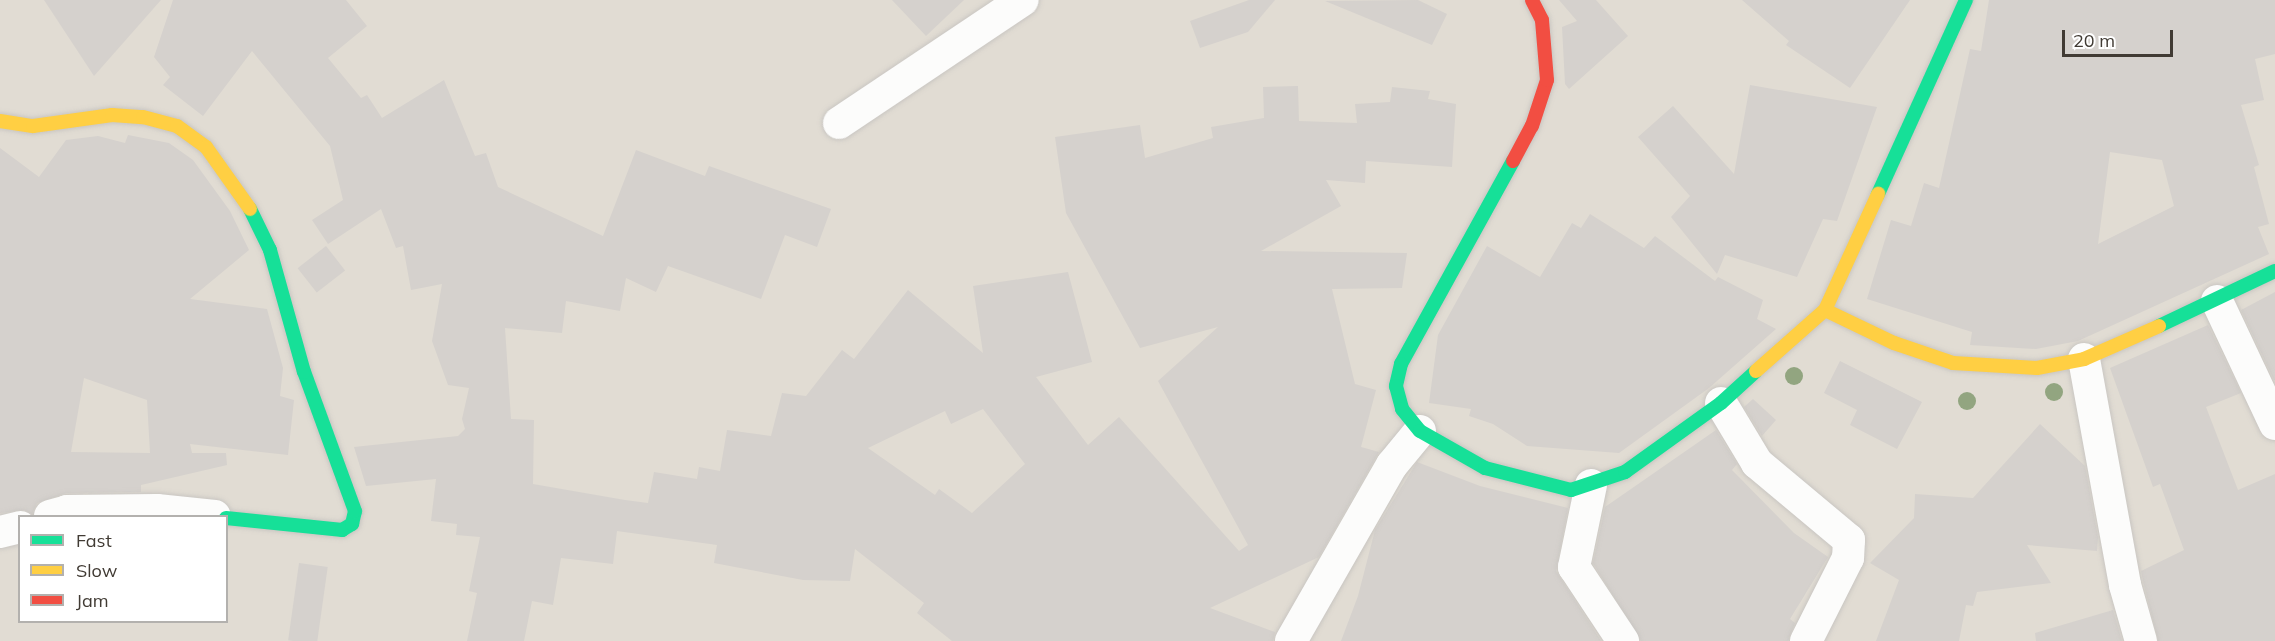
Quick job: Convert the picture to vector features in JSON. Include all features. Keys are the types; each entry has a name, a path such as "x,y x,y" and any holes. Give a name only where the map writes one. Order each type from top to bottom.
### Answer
{"street":[{"path":"839,123 1023,0"},
{"path":"1532,0 1542,20 1547,48 1547,80 1532,126 1401,364 1396,386 1402,409 1420,431 1485,468 1570,490 1625,472 1721,403 1825,310 1966,0"},
{"path":"0,121 33,126 112,115 177,126 206,147 246,201 270,250 304,372 355,511 352,524 342,530 228,518"},
{"path":"1825,310 1894,344 1953,363 2037,368 2084,359 2217,301 2275,271"},
{"path":"2217,301 2275,424"},
{"path":"2084,359 2125,585 2141,641"},
{"path":"1721,403 1757,463 1850,540 1848,558 1806,641"},
{"path":"1291,641 1392,465 1420,431"},
{"path":"1591,485 1574,567 1623,641"},
{"path":"53,515 67,511 157,510 205,515"},
{"path":"0,531 18,527"}],"shaded area":[{"path":"0,0 2275,0 2275,641 0,641"}],"building":[{"path":"44,0 161,0 94,76"},
{"path":"173,0 346,0 367,26 328,58 361,98 367,95 382,118 444,80 475,156 486,153 498,187 603,236 636,150 705,176 709,166 831,209 817,247 785,235 761,299 668,266 656,292 626,278 620,311 566,301 562,333 505,328 511,419 534,420 533,484 648,503 654,472 697,479 699,467 720,471 727,430 771,436 782,393 806,396 842,350 854,359 908,290 983,353 973,286 1068,272 1092,362 1036,377 1088,445 1119,417 1239,551 1248,545 1158,381 1218,327 1140,348 1066,213 1055,137 1140,125 1145,158 1213,138 1211,127 1264,118 1263,87 1298,86 1299,121 1357,123 1355,104 1390,102 1392,87 1430,91 1428,99 1456,104 1452,167 1366,161 1365,183 1326,180 1341,206 1261,251 1407,253 1402,288 1332,289 1355,384 1376,390 1361,447 1379,452 1319,557 1210,608 1275,632 1273,641 952,641 917,613 924,603 855,549 850,581 803,580 714,563 717,545 617,531 613,564 561,558 553,605 532,601 524,641 467,641 477,593 469,591 480,537 456,535 457,524 431,521 436,479 366,486 354,447 458,436 465,429 462,419 469,388 448,385 432,341 442,284 411,290 403,246 396,248 381,209 328,244 312,220 343,200 330,146 252,51 203,116 163,85 170,77 154,57","holes":["983,409 1025,464 972,513 939,489 935,495 868,448 945,411 951,424"]},
{"path":"892,0 964,0 926,36"},
{"path":"1249,0 1275,0 1248,32 1200,48 1190,21"},
{"path":"1418,0 1447,14 1432,45 1325,1"},
{"path":"1559,0 1596,0 1628,36 1569,89 1565,84 1562,27 1577,21"},
{"path":"1742,0 1910,0 1850,88 1786,45 1789,41"},
{"path":"1989,0 2275,0 2275,54 2255,59 2264,100 2241,105 2259,165 2254,167 2269,224 2258,227 2269,254 2078,341 2036,349 1970,345 1972,332 1867,299 1891,220 1911,226 1924,183 1939,188 1970,49 1981,51","holes":["2110,152 2162,160 2174,206 2098,244"]},
{"path":"1750,85 1877,107 1837,221 1823,219 1797,277 1725,255 1717,274 1671,217 1690,196 1638,137 1673,106 1734,174"},
{"path":"128,135 169,143 193,160 230,211 249,250 190,299 267,309 283,368 280,396 294,400 288,455 190,444 192,453 226,453 227,465 141,485 141,492 66,493 37,503 32,514 24,510 0,513 0,148 39,177 66,140 98,136 125,143","holes":["84,378 147,400 150,453 71,452"]},
{"path":"1590,214 1644,248 1655,236 1715,281 1718,277 1763,300 1757,319 1776,329 1709,388 1619,453 1527,446 1493,424 1469,416 1471,409 1429,403 1438,335 1487,246 1540,277 1572,223 1581,228"},
{"path":"326,246 345,270 317,293 298,268"},
{"path":"2275,292 2275,380 2274,380 2241,310"},
{"path":"2208,325 2241,393 2206,407 2238,490 2275,474 2275,641 2158,641 2143,581 2141,571 2184,550 2160,484 2153,487 2110,368"},
{"path":"1840,361 1922,402 1897,449 1850,425 1857,410 1824,393"},
{"path":"1753,399 1776,420 1762,436 1744,407"},
{"path":"2040,424 2085,466 2098,537 2097,551 2027,545 2051,583 1977,592 1973,606 1966,605 1959,641 1876,641 1899,580 1870,563 1914,518 1915,494 1973,498"},
{"path":"1716,430 1737,464 1732,470 1794,533 1828,557 1790,619 1795,623 1788,641 1641,641 1593,563 1605,507"},
{"path":"1417,462 1480,486 1568,508 1556,571 1601,641 1341,641 1358,596 1375,530"},
{"path":"299,563 328,567 317,641 288,640"},
{"path":"2113,610 2122,641 2036,641 2035,633"}],"traffic: fast":[{"path":"1878,194 1966,0"},
{"path":"1513,161 1401,364 1396,386 1402,409 1420,431 1485,468 1571,490 1625,472 1721,403 1756,371"},
{"path":"228,518 342,530 352,524 355,511 304,372 270,250 250,209"},
{"path":"2159,326 2275,271"}],"traffic: slow":[{"path":"0,121 33,126 112,115 143,117 177,126 206,147 250,209"},
{"path":"1756,371 1825,310 1878,194"},
{"path":"1825,310 1894,343 1953,363 2037,368 2084,359 2159,326"}],"traffic: jam":[{"path":"1513,161 1532,126 1547,80 1542,20 1532,0"}]}
